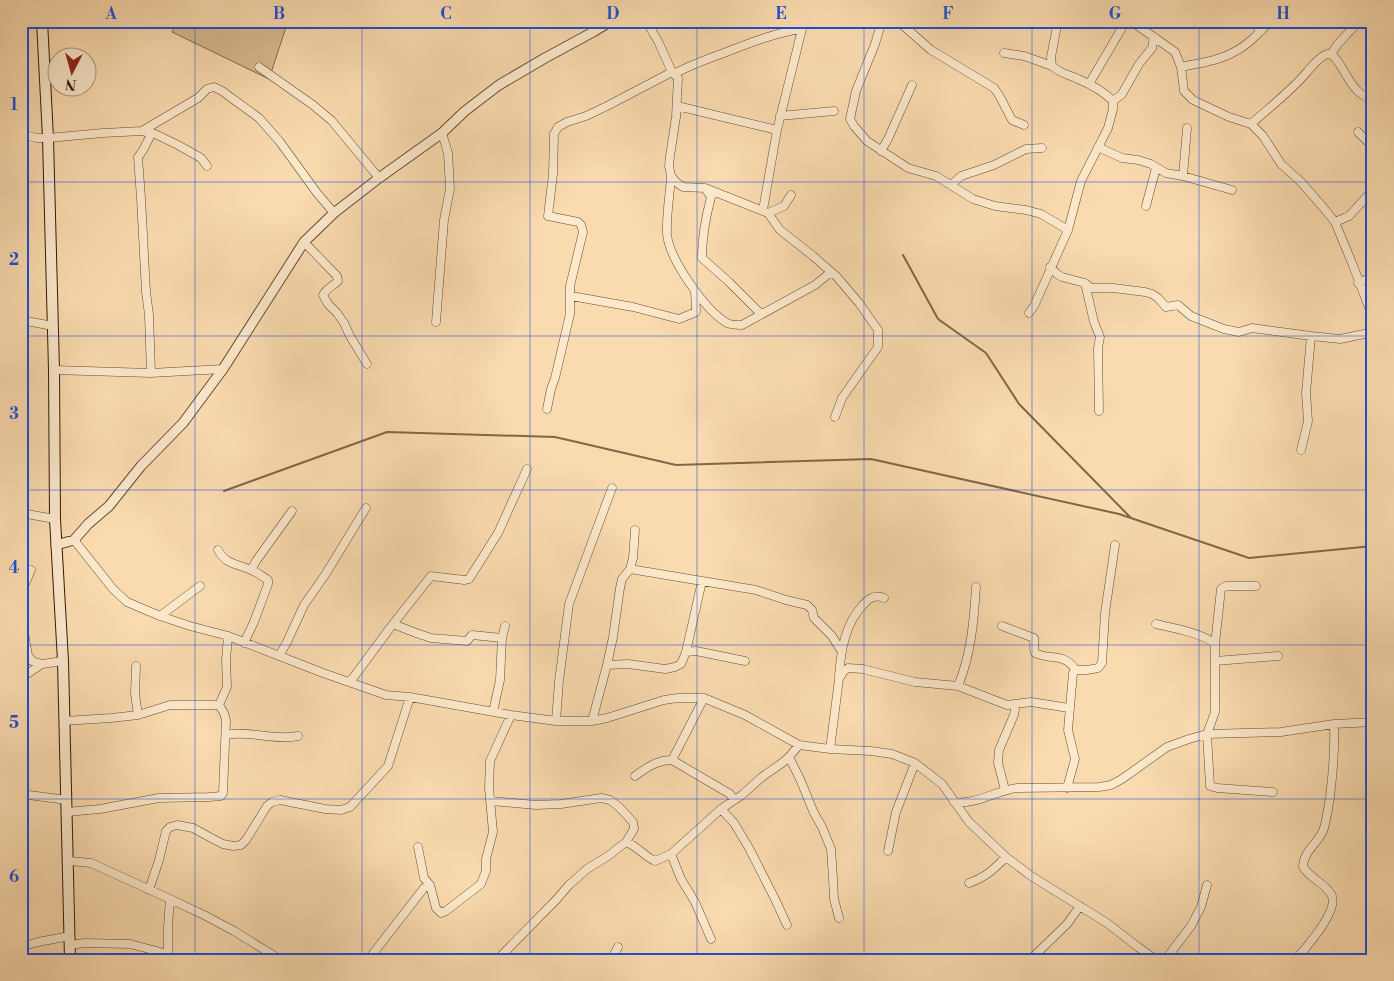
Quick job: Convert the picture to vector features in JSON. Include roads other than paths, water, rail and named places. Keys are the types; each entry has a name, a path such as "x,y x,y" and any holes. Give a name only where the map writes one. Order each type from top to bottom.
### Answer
{"main road":[{"path":"42,21 48,138 54,370 55,519 63,660 70,960"}],"street":[{"path":"590,21 593,32"},
{"path":"56,545 74,540 88,524 109,506 141,466 183,423 223,369 304,242 334,213 442,132 465,111 499,85 612,21"},
{"path":"646,21 678,78 677,106 669,166 671,176 667,236 676,262 695,291 712,311 728,324 742,326 814,285 832,272"},
{"path":"882,21 856,91 850,119 867,141 908,168 936,176 973,199 995,206 1041,214 1068,230"},
{"path":"898,21 931,50 994,88 1012,120 1024,125"},
{"path":"1052,66 1058,21"},
{"path":"1089,84 1126,21"},
{"path":"1131,21 1176,52 1181,67 1184,91 1192,100 1229,117 1251,124 1263,136 1281,164 1301,182 1334,222 1373,318"},
{"path":"1252,21 1261,31"},
{"path":"1181,67 1209,61 1234,52 1252,40 1270,21"},
{"path":"1331,55 1337,45 1359,21"},
{"path":"547,409 570,314 570,286 582,232 581,225 578,222 548,216 553,174 554,134 558,127 586,116 685,67 745,44 803,25"},
{"path":"766,211 777,130 803,25"},
{"path":"1029,313 1034,306 1068,230 1081,181 1105,135 1111,118 1113,101 1122,94 1139,64 1152,48 1154,37"},
{"path":"1004,53 1024,56 1052,66 1060,73 1078,79 1105,93 1113,101"},
{"path":"1251,124 1298,82 1322,57 1328,54 1337,59 1346,76 1356,88 1364,95 1370,98 1373,97"},
{"path":"258,67 313,104 332,120 379,178"},
{"path":"881,150 888,139 912,85"},
{"path":"142,131 198,98 207,88 214,87 259,118 280,142 334,213"},
{"path":"677,106 777,130"},
{"path":"780,116 834,111"},
{"path":"1183,176 1187,128"},
{"path":"21,134 37,138 48,138 142,131 152,133 178,145 201,158 207,166"},
{"path":"436,322 444,220 450,189 448,154 442,132"},
{"path":"1358,132 1373,147"},
{"path":"151,373 149,315 138,158 152,133"},
{"path":"1098,147 1122,158 1152,164 1166,173 1232,190"},
{"path":"951,185 962,176 994,165 1026,149 1042,148"},
{"path":"1146,206 1156,168"},
{"path":"671,176 683,186 706,188 766,211 780,230 832,272 859,303 878,330 878,348 842,398 835,417"},
{"path":"706,188 712,197 707,212 702,258 761,314"},
{"path":"1334,222 1349,216 1373,190"},
{"path":"766,211 784,206 791,195"},
{"path":"304,242 337,276 338,281 325,291 323,295 344,323 367,364"},
{"path":"1050,267 1062,277 1085,284 1091,288 1113,288 1152,294 1166,307 1178,305 1191,316 1224,330 1239,332 1252,328 1340,339 1371,333 1373,324"},
{"path":"1358,282 1373,276"},
{"path":"1085,284 1094,322 1100,337 1098,348 1099,412"},
{"path":"571,296 633,307 679,319 696,312 695,291"},
{"path":"21,320 52,326"},
{"path":"1301,450 1308,421 1306,393 1311,336"},
{"path":"54,370 151,373 223,369"},
{"path":"350,682 431,576 469,579 498,533 527,469"},
{"path":"556,721 569,604 612,488"},
{"path":"278,656 287,642 304,605 366,508"},
{"path":"252,570 256,561 292,511"},
{"path":"21,513 55,519"},
{"path":"592,721 607,666 622,579 630,569 633,558 635,530"},
{"path":"74,540 113,589 127,602 160,616 228,636 386,695 556,721 592,721 664,700 704,698 745,715 798,745 892,754 915,763 942,784 969,822 1006,857 1032,876 1107,923 1156,960"},
{"path":"1076,670 1098,668 1102,662 1105,613 1116,544"},
{"path":"218,550 222,558 232,564 252,570 268,580 254,622 244,643"},
{"path":"630,569 756,590 807,605 812,610 814,618 832,636 842,652"},
{"path":"21,596 31,570"},
{"path":"607,666 628,664 665,669 681,664 686,652 702,581"},
{"path":"160,616 200,586"},
{"path":"1256,586 1226,586 1221,589 1215,644 1215,712 1207,734 1210,786 1273,792"},
{"path":"958,686 966,665 972,630 976,587"},
{"path":"830,749 842,652 848,626 864,603 872,597 879,596 884,598"},
{"path":"21,611 28,655 32,661 42,664"},
{"path":"393,624 416,634 432,638 467,641 472,635 502,638"},
{"path":"1156,624 1209,639 1215,644"},
{"path":"493,712 500,680 502,638 505,626"},
{"path":"1002,626 1034,638 1033,649 1035,652 1039,655 1064,659 1071,663 1076,670"},
{"path":"219,705 227,687 226,660 228,636"},
{"path":"686,652 696,651 745,661"},
{"path":"1215,661 1278,656"},
{"path":"21,678 42,664 63,660"},
{"path":"136,666 135,694 138,715"},
{"path":"839,679 848,668 863,669 915,682 958,686 1007,705 1038,703 1069,708"},
{"path":"1067,788 1075,759 1068,730 1073,673 1076,670"},
{"path":"149,890 166,831 170,827 177,825 193,828 223,844 233,846 241,845 246,840 267,806 272,802 280,800 294,804 342,810 350,807 388,766 410,698"},
{"path":"672,760 704,698"},
{"path":"1005,790 998,763 999,750 1014,715 1016,704"},
{"path":"64,721 138,715 170,705 219,705"},
{"path":"67,812 100,809 159,798 221,796 223,793 226,720 219,705"},
{"path":"418,847 424,878 430,885 436,908 441,913 446,912 481,884 486,871 486,860 493,832 489,788 490,760 510,715"},
{"path":"954,802 964,803 1005,790 1031,787 1099,788 1111,785 1167,748 1207,734 1281,732 1334,724 1373,722"},
{"path":"1295,960 1316,935 1334,899 1303,867 1305,856 1322,832 1326,820 1333,767 1334,724"},
{"path":"226,735 236,733 288,738 298,736"},
{"path":"626,842 655,861 670,854 721,809 742,796 762,777 789,757 798,745"},
{"path":"789,757 831,849 834,899 839,918"},
{"path":"635,776 655,763 672,760 730,794 734,800"},
{"path":"888,851 896,812 915,763"},
{"path":"21,794 67,800"},
{"path":"491,801 536,805 561,804 601,798 610,800 619,807 633,822 634,829 626,842 587,869 569,885 497,960"},
{"path":"721,809 734,823 749,848 787,925"},
{"path":"670,854 681,879 695,902 711,940"},
{"path":"969,883 982,878 1006,857"},
{"path":"68,861 91,863 170,899 234,931 281,960"},
{"path":"368,960 424,888 430,885"},
{"path":"1165,960 1191,926 1201,907 1207,885"},
{"path":"21,947 38,942 70,941 130,944 168,957 170,899"},
{"path":"1030,960 1067,924 1080,906"},
{"path":"610,960 618,947"}],"waterway":[{"path":"903,255 938,319 986,353 1019,404 1131,518"},
{"path":"224,491 387,432 555,437 676,465 871,459 1119,514 1249,558 1373,546"},
{"path":"736,955 785,960"}]}
